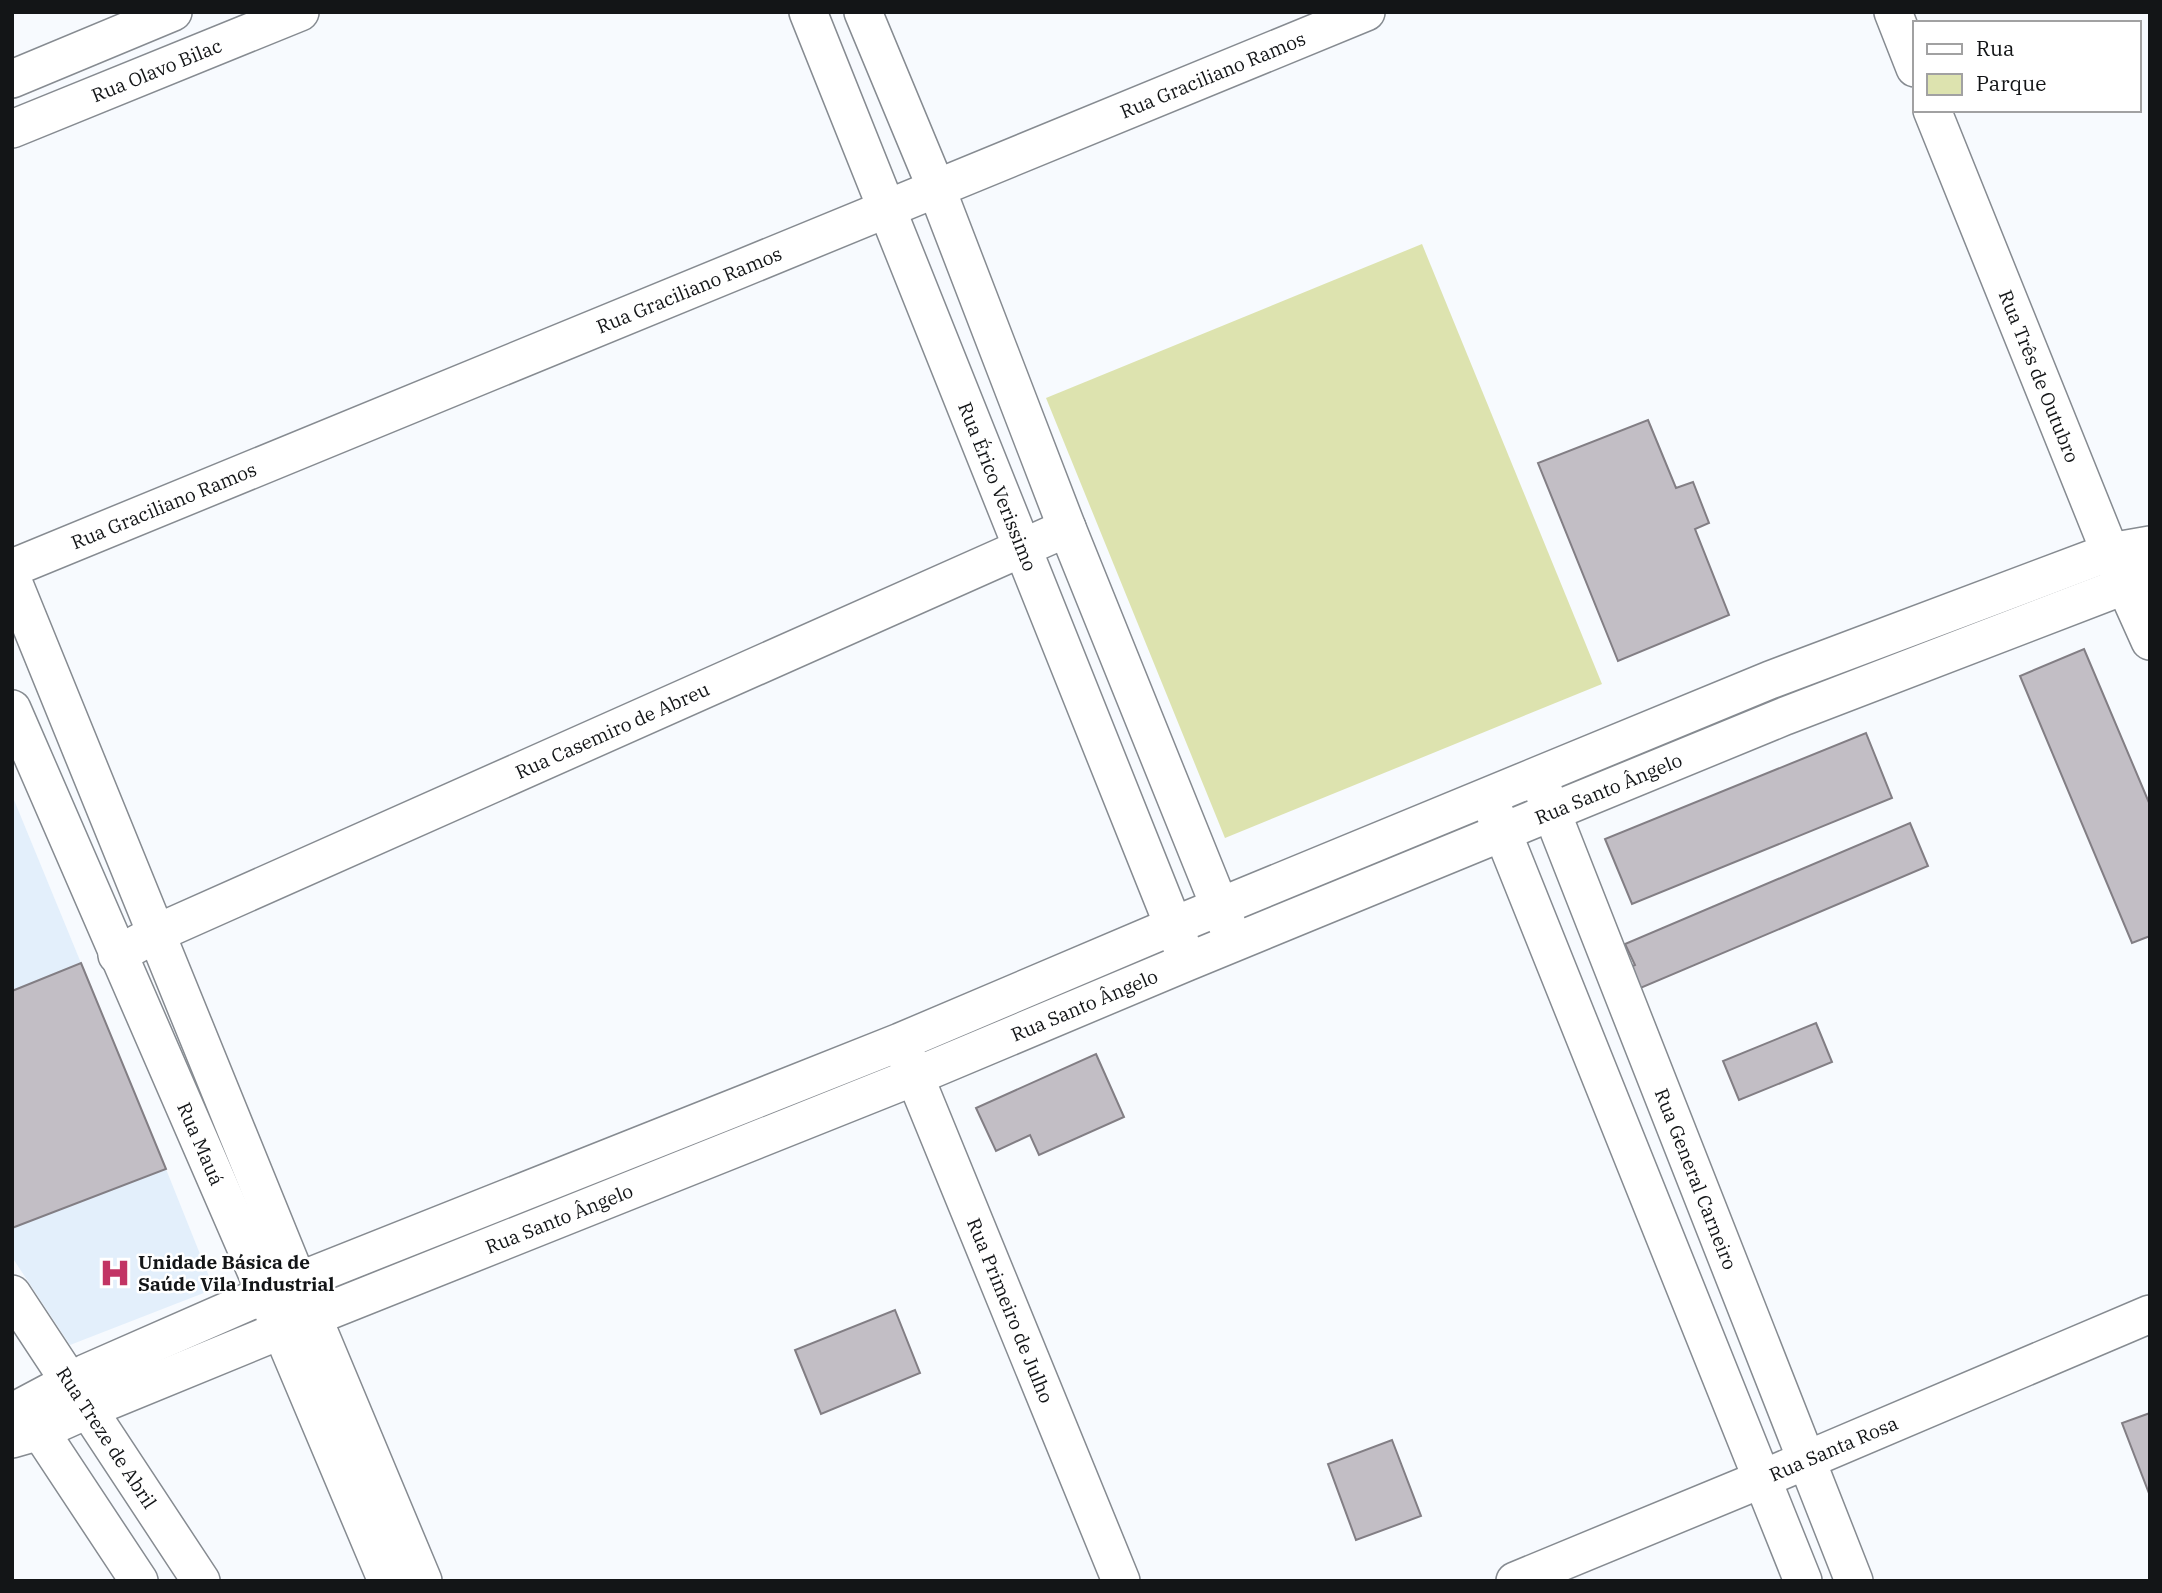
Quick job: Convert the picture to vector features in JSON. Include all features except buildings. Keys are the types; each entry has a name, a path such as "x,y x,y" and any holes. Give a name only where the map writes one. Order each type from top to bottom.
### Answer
{"street":[{"path":"12,79 173,12"},
{"name":"Rua Olavo Bilac","path":"12,129 300,12"},
{"name":"Rua Érico Verissimo","path":"808,12 1187,962"},
{"path":"863,12 937,190 1067,528 1234,943"},
{"name":"Rua Graciliano Ramos","path":"12,568 1366,12"},
{"path":"1893,12 1913,63"},
{"name":"Rua Três de Outubro","path":"1933,112 2110,552 2138,575 2150,641"},
{"name":"Rua Casemiro de Abreu","path":"117,955 157,933 1067,528"},
{"path":"2110,552 2150,545"},
{"name":"Rua Santo Ângelo","path":"79,1395 282,1288 900,1042 1173,926 1770,680 2110,552"},
{"name":"Rua Santo Ângelo","path":"20,1417 297,1324 916,1076 1502,832 2138,575"},
{"path":"12,579 157,933 282,1288"},
{"path":"1770,680 1785,716"},
{"name":"Rua Mauá","path":"12,709 117,955 282,1288 387,1581"},
{"name":"Rua General Carneiro","path":"1538,777 1854,1581"},
{"path":"1488,797 1803,1581"},
{"name":"Rua Primeiro de Julho","path":"900,1042 1121,1581"},
{"name":"Rua Treze de Abril","path":"12,1294 201,1581"},
{"name":"Rua Santa Rosa","path":"1515,1581 2150,1314"},
{"path":"297,1324 423,1581"},
{"path":"20,1417 139,1581"}],"shaded area":[{"path":"12,795 81,963 12,991"},
{"name":"Unidade Básica de Saúde Vila Industrial","path":"166,1169 214,1289 70,1345 12,1257 12,1228"}],"green space":[{"path":"1422,244 1602,684 1225,838 1046,398"}],"place":[{"name":"Unidade Básica de Saúde Vila Industrial","path":"115,1273"}]}
